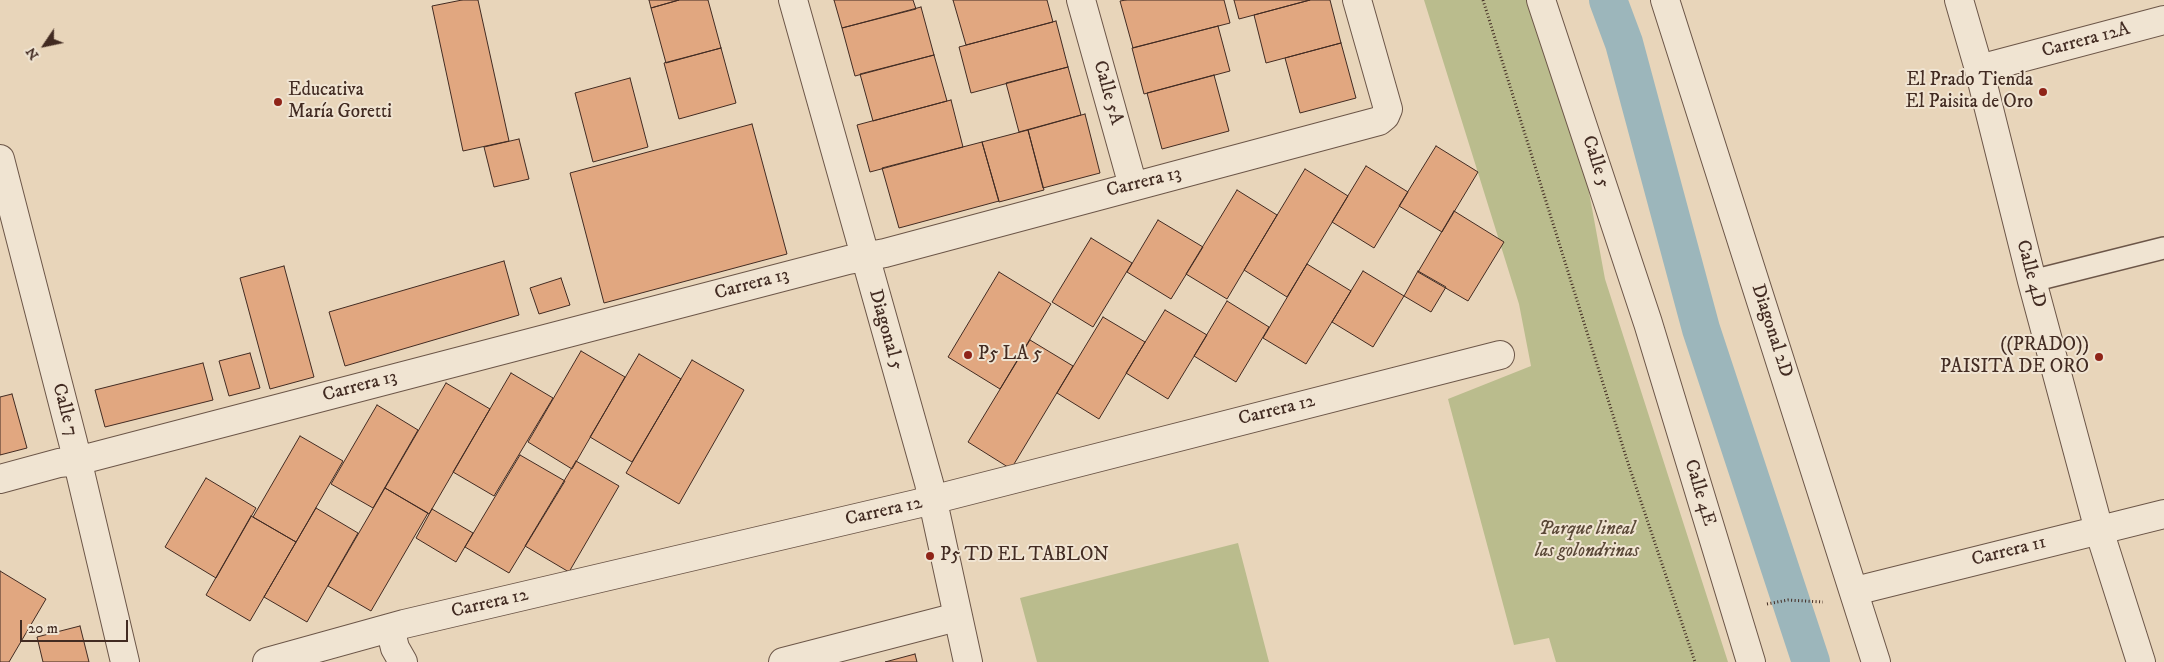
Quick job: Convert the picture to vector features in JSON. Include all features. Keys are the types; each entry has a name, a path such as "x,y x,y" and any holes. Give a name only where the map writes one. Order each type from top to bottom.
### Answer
{"street":[{"name":"Diagonal 5","path":"793,0 933,500 968,662"},
{"name":"Calle 5A","path":"1080,0 1133,186"},
{"name":"Carrera 13","path":"0,479 59,463 77,461 865,257 1373,123 1385,116 1388,109 1357,0"},
{"name":"Calle 5","path":"1541,0 1648,323"},
{"name":"Diagonal 2D","path":"1665,0 1876,662"},
{"name":"Calle 4D","path":"1959,0 2099,530 2141,662"},
{"name":"Carrera 12A","path":"1978,69 2164,20"},
{"name":"Calle 7","path":"0,159 77,461 125,662"},
{"name":"Calle 4E","path":"1648,323 1751,662"},
{"name":"Carrera 12","path":"267,662 390,628 933,500 1500,355"},
{"name":"Carrera 11","path":"1854,591 2164,514"},
{"path":"783,662 957,617"},
{"path":"390,628 395,648 403,662"}],"lane":[{"path":"2032,281 2164,248"}],"path":[{"path":"1483,0 1627,460 1695,662"},
{"path":"1735,609 1788,600 1820,603 1854,591"}],"green space":[{"name":"Parque lineal las golondrinas","path":"1424,0 1543,0 1568,78 1605,279 1728,662 1556,662 1549,638 1514,645 1448,399 1531,366 1519,304"},
{"path":"1238,543 1269,662 1037,662 1020,598"}],"building":[{"path":"462,0 478,0 509,141 463,151 432,6"},
{"path":"649,0 679,0 651,8"},
{"path":"679,0 708,0 721,48 666,63 651,8"},
{"path":"834,0 913,0 916,9 842,28"},
{"path":"953,0 1047,0 1053,22 966,45"},
{"path":"1224,0 1230,23 1133,48 1120,1"},
{"path":"1234,0 1310,0 1239,19"},
{"path":"1310,0 1330,0 1341,43 1266,63 1254,15"},
{"path":"921,7 934,55 855,76 842,28"},
{"path":"1056,21 1068,67 971,93 959,47"},
{"path":"1218,26 1230,71 1144,94 1132,48"},
{"path":"1341,43 1356,98 1300,113 1285,58"},
{"path":"721,48 736,103 679,119 664,63"},
{"path":"934,55 947,101 873,121 860,74"},
{"path":"1068,67 1081,115 1019,132 1006,83"},
{"path":"1214,75 1229,131 1162,149 1147,93"},
{"path":"630,78 648,147 593,162 575,93"},
{"path":"951,100 963,147 870,172 857,125"},
{"path":"1085,114 1100,173 1043,188 1028,130"},
{"path":"752,124 787,254 604,303 570,173"},
{"path":"1028,130 1044,190 999,202 982,142"},
{"path":"519,139 529,179 494,187 484,147"},
{"path":"982,142 999,201 899,228 882,168"},
{"path":"1436,146 1478,172 1442,232 1399,206"},
{"path":"1366,166 1408,192 1374,248 1332,222"},
{"path":"1305,169 1348,196 1287,297 1244,270"},
{"path":"1237,190 1277,215 1227,299 1186,274"},
{"path":"1454,211 1504,242 1468,301 1418,272"},
{"path":"1158,220 1203,247 1171,299 1127,272"},
{"path":"1091,238 1132,263 1093,327 1052,302"},
{"path":"504,261 519,315 345,366 329,312"},
{"path":"1307,264 1351,291 1306,364 1263,338"},
{"path":"284,266 314,377 270,389 240,278"},
{"path":"1363,271 1404,296 1373,347 1332,322"},
{"path":"1418,271 1446,287 1431,312 1404,296"},
{"path":"999,272 1051,304 1000,389 948,357"},
{"path":"561,278 570,305 539,314 530,288"},
{"path":"1227,301 1269,327 1236,382 1194,356"},
{"path":"1165,310 1207,335 1168,399 1126,373"},
{"path":"1103,317 1145,342 1099,419 1057,393"},
{"path":"1030,340 1073,366 1011,469 968,442"},
{"path":"581,351 625,377 572,469 528,442"},
{"path":"250,353 260,388 229,396 219,361"},
{"path":"639,354 681,379 632,462 590,437"},
{"path":"692,360 744,390 679,504 626,473"},
{"path":"203,363 213,400 105,427 95,390"},
{"path":"511,373 553,398 494,496 453,472"},
{"path":"446,383 490,409 429,514 385,488"},
{"path":"12,394 27,448 0,455 0,397"},
{"path":"377,405 418,430 373,508 331,484"},
{"path":"300,436 343,461 296,542 253,517"},
{"path":"520,455 565,481 509,573 465,547"},
{"path":"576,461 619,486 569,572 525,546"},
{"path":"206,478 256,508 216,578 165,547"},
{"path":"385,488 428,513 371,611 328,586"},
{"path":"316,508 358,533 307,622 264,597"},
{"path":"432,509 473,533 456,562 416,538"},
{"path":"251,516 296,542 250,621 206,595"},
{"path":"0,571 46,599 9,662 0,662"},
{"path":"80,626 89,662 43,662 37,637"},
{"path":"915,654 917,662 885,662"}],"waterway":[{"path":"1608,0 1624,43 1701,329 1811,662"}],"place":[{"name":"El Prado Tienda El Paisita de Oro","path":"2043,92"},
{"name":"Educativa María Goretti","path":"278,102"},
{"name":"P5 LA 5","path":"968,355"},
{"name":"((PRADO)) PAISITA DE ORO","path":"2099,357"},
{"name":"P5 TD EL TABLON","path":"930,556"}]}
